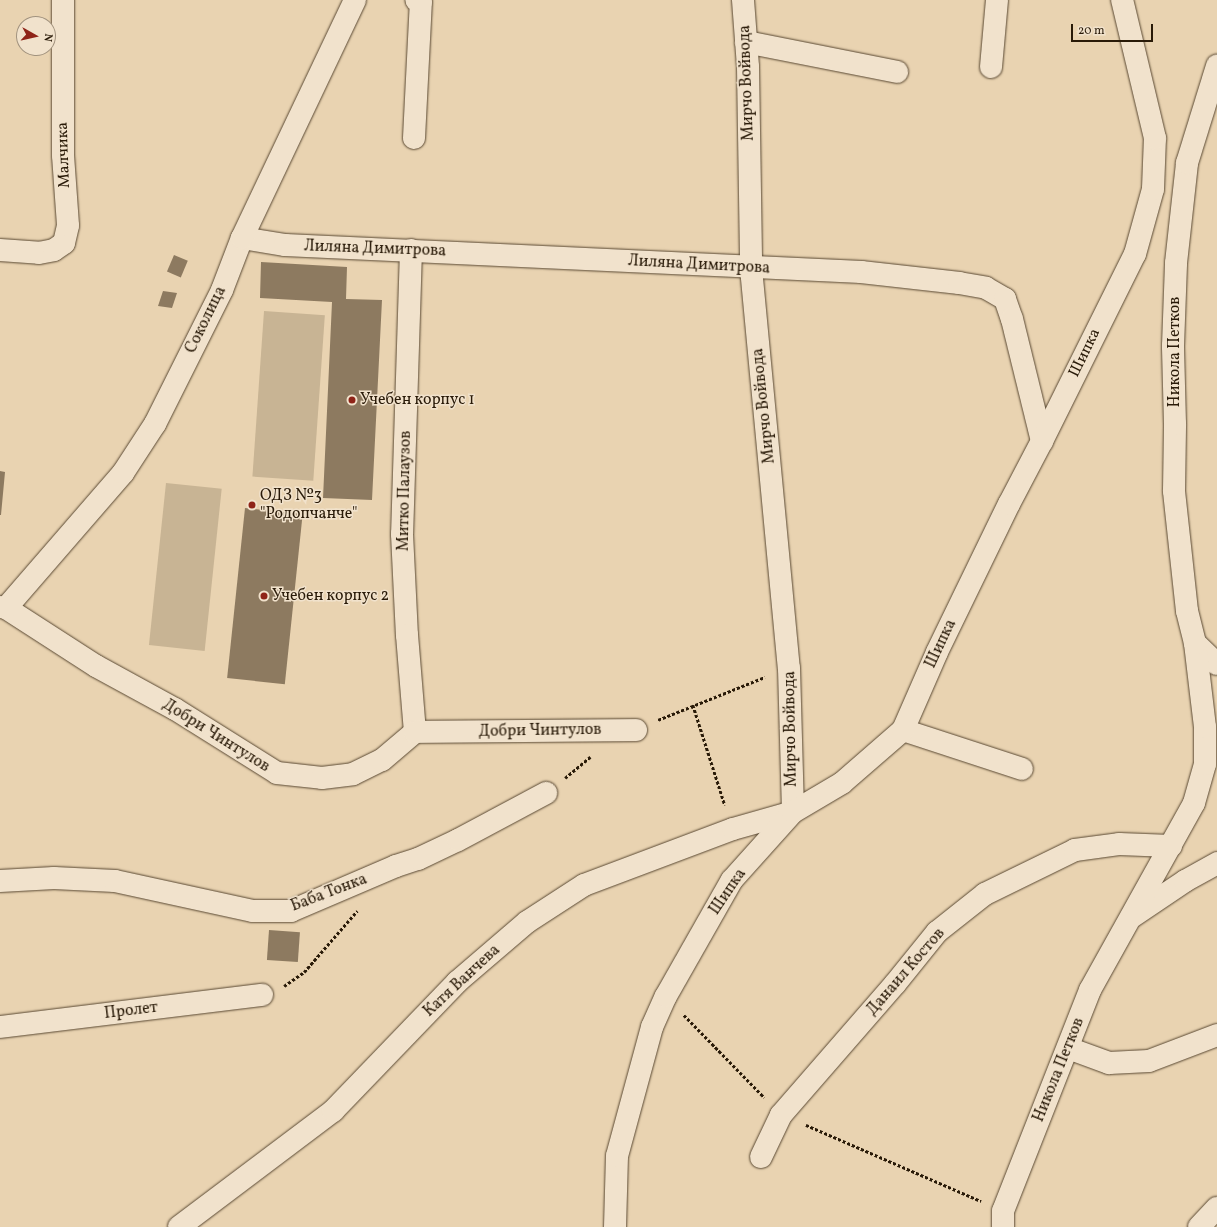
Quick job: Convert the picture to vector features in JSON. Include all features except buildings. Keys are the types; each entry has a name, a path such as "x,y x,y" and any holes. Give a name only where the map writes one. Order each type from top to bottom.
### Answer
{"street":[{"name":"Малчика","path":"0,250 39,253 54,250 64,243 68,224 63,155 63,0"},
{"name":"Соколица","path":"3,608 123,473 155,424 222,290 242,238 355,0"},
{"path":"414,138 421,2 416,0"},
{"name":"Мирчо Войвода","path":"743,0 746,42 751,268 789,668 792,812"},
{"path":"991,67 997,0"},
{"name":"Шипка","path":"615,1227 617,1156 652,1028 666,996 732,880 792,812 842,783 903,730 937,652 1134,254 1153,189 1155,138 1122,0"},
{"path":"746,42 897,72"},
{"name":"Никола Петков","path":"1003,1219 1090,990 1194,803 1205,764 1205,727 1194,643 1187,611 1174,491 1175,424 1173,346 1176,263 1187,163 1217,66"},
{"name":"Лиляна Димитрова","path":"242,238 285,245 861,272 959,283 986,288 1005,299 1012,319 1042,441"},
{"name":"Митко Палаузов","path":"411,250 402,534 406,635 416,732"},
{"name":"Добри Чинтулов","path":"3,608 96,666 175,709 277,773 322,778 354,774 382,760 416,732 636,730"},
{"path":"1194,643 1217,664"},
{"path":"903,730 1022,769"},
{"name":"Баба Тонка","path":"0,880 54,878 115,881 253,911 291,911 396,866 418,859 458,840 546,793"},
{"name":"Катя Ванчева","path":"180,1227 333,1111 457,982 527,922 584,885 733,829 792,812"},
{"name":"Данаил Костов","path":"761,1157 781,1115 896,984 937,932 985,894 1075,850 1119,844 1171,846"},
{"name":"Никола Петков","path":"1130,918 1185,881 1217,863"},
{"name":"Пролет","path":"0,1027 262,995"},
{"path":"1068,1048 1109,1063 1149,1061 1217,1035"},
{"path":"1199,1227 1217,1208"}],"path":[{"path":"733,829 693,705 789,668"},
{"path":"262,995 283,987 304,972 360,908"},
{"path":"666,996 781,1115 1003,1219"}],"shaded area":[{"path":"264,311 325,315 313,481 252,477"},
{"path":"166,483 222,489 205,651 149,645"}],"place":[{"name":"Учебен корпус 1","path":"352,400"},
{"name":"ОДЗ №3 \"Родопчанче\"","path":"252,505"},
{"name":"Учебен корпус 2","path":"264,596"}]}
